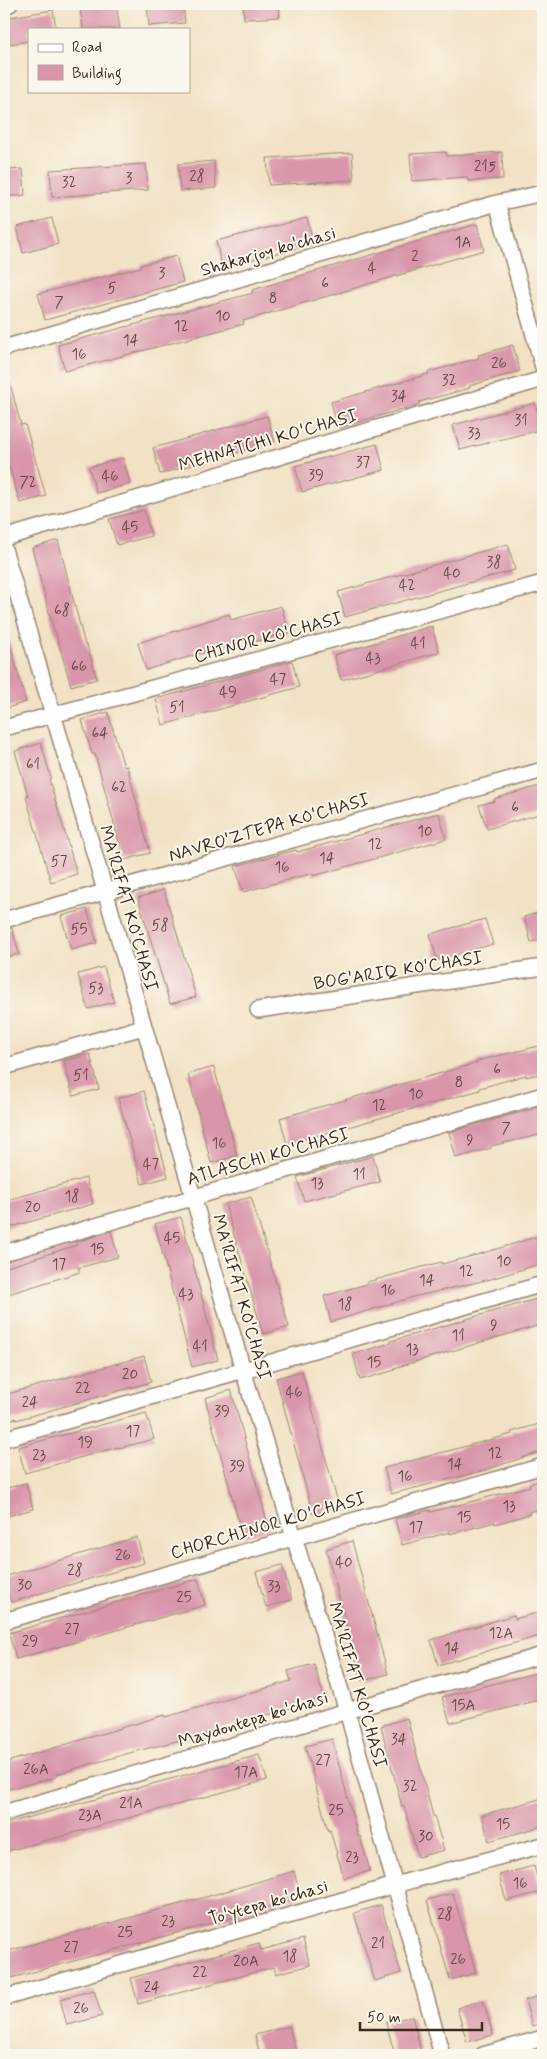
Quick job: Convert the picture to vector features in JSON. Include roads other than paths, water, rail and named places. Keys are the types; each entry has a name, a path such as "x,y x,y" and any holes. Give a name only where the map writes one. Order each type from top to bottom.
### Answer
{"street":[{"path":"4,5 10,4"},
{"name":"Shakarjoy ko'chasi","path":"4,348 497,202 543,193"},
{"path":"497,202 543,367"},
{"name":"MEHNATCHI KO'CHASI","path":"4,538 543,379"},
{"name":"MA'RIFAT KO'CHASI","path":"4,549 106,892 143,1027 243,1370 348,1711 442,2055"},
{"name":"CHINOR KO'CHASI","path":"4,728 53,713 543,583"},
{"name":"NAVRO'ZTEPA KO'CHASI","path":"4,920 543,770"},
{"name":"BOG'ARIQ KO'CHASI","path":"258,1010 543,968"},
{"path":"4,1067 143,1027"},
{"name":"ATLASCHI KO'CHASI","path":"4,1253 543,1095"},
{"path":"4,1439 543,1284"},
{"name":"CHORCHINOR KO'CHASI","path":"4,1621 543,1466"},
{"name":"Maydontepa ko'chasi","path":"4,1813 348,1711 543,1656"},
{"name":"To'ytepa ko'chasi","path":"4,1998 395,1885 543,1845"},
{"path":"483,2055 543,2038"}]}
